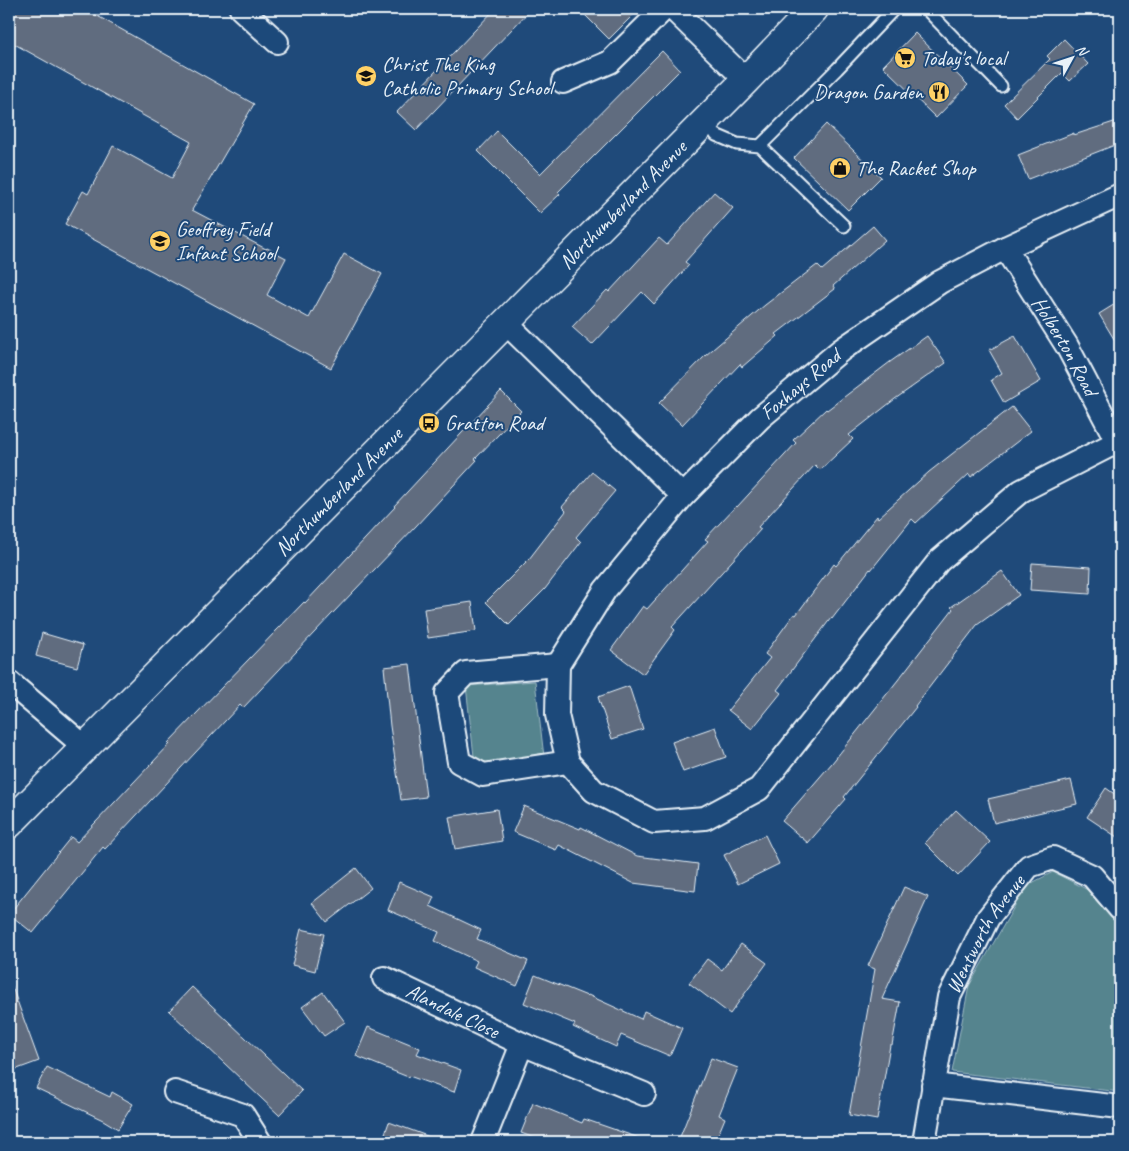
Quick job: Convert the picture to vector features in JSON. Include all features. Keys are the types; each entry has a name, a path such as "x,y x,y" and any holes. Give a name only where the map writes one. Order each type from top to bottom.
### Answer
{"street":[{"path":"241,9 277,42"},
{"path":"563,82 610,62 664,9"},
{"path":"673,9 746,80"},
{"name":"Northumberland Avenue","path":"9,824 746,80 814,9"},
{"name":"Foxhays Road","path":"558,665 605,590 682,496 760,418 841,350 940,282 1005,248 1120,195"},
{"name":"Holberton Road","path":"1005,248 1067,346 1119,445"},
{"path":"505,322 682,496"},
{"path":"568,762 483,775 459,762 447,693 466,673 558,665 557,715 568,762 594,791 654,822 704,818 759,789 939,561 1021,491 1119,445"},
{"path":"9,682 86,747"},
{"name":"Wentworth Avenue","path":"924,1142 949,997 988,918 1029,866 1053,858 1092,876 1120,909"},
{"name":"Alandale Close","path":"384,978 522,1044 644,1094"},
{"name":"Alandale Close","path":"483,1142 522,1044"},
{"path":"933,1085 1120,1107"},
{"path":"175,1092 243,1115 260,1142"}],"lane":[{"path":"760,146 894,9"},
{"path":"926,9 1001,86"},
{"path":"706,120 716,134 737,144 760,146 844,226"}],"green space":[{"path":"535,681 544,757 475,765 466,686"},
{"path":"1053,872 1088,890 1120,927 1120,1092 952,1072 969,986 1026,886"}],"building":[{"path":"9,9 85,9 254,104 192,210 286,258 267,295 309,318 344,254 382,274 331,368 65,224 83,191 88,194 113,146 172,178 191,142 9,41"},
{"path":"495,9 531,9 416,130 397,112"},
{"path":"579,9 639,9 609,39"},
{"path":"915,33 968,85 936,118 883,66"},
{"path":"1064,39 1088,64 1070,81 1062,73 1017,118 1004,104 1050,59 1047,56"},
{"path":"662,51 680,70 558,192 560,194 540,213 478,151 497,131 540,174"},
{"path":"1120,120 1120,143 1028,179 1018,155 1074,133 1074,135"},
{"path":"826,124 881,177 848,210 794,158"},
{"path":"714,192 733,208 685,262 689,265 654,304 642,292 592,345 572,327 607,290 609,292 659,238 667,245"},
{"path":"873,226 885,240 833,286 835,289 776,334 778,336 742,367 740,364 682,425 659,403 706,355 765,305 817,265 822,270"},
{"path":"1120,301 1120,349 1099,314"},
{"path":"927,336 946,363 849,435 853,439 820,470 815,465 758,527 761,529 672,627 675,630 643,674 611,650 643,606 647,609 708,541 705,539 796,443 793,440 826,409"},
{"path":"1015,336 1041,381 1004,403 991,380 1002,373 989,350"},
{"path":"501,391 521,411 475,459 477,460 416,526 243,708 240,705 105,849 103,847 33,933 9,914 71,837 77,842 170,744 168,743 305,603"},
{"path":"1012,407 1031,431 971,477 969,474 916,523 912,519 831,618 777,690 781,693 752,729 728,710 770,658 765,654 794,614 796,615 834,564 836,566 877,516 878,518 929,472"},
{"path":"592,472 615,491 576,537 581,542 545,589 509,625 486,602 529,559 566,511 562,507"},
{"path":"1032,563 1091,567 1090,594 1030,590"},
{"path":"1002,571 1019,595 977,625 916,707 844,797 846,799 808,843 782,821 832,763 898,680 953,609 951,607"},
{"path":"472,602 476,631 428,638 424,609"},
{"path":"42,633 83,645 77,667 36,656"},
{"path":"410,664 426,797 401,800 390,726 384,667"},
{"path":"629,686 643,729 612,739 598,697"},
{"path":"715,727 726,757 683,772 672,742"},
{"path":"1071,780 1077,804 994,823 988,799"},
{"path":"1106,788 1120,798 1120,839 1087,817"},
{"path":"524,806 580,829 581,827 637,856 698,864 695,891 633,883 559,845 556,850 513,832"},
{"path":"497,809 502,841 455,849 449,817"},
{"path":"956,810 990,842 958,876 925,843"},
{"path":"765,835 779,864 738,884 724,855"},
{"path":"356,868 371,888 327,922 312,903"},
{"path":"399,882 434,897 430,906 481,930 477,939 528,961 517,986 474,967 477,961 435,941 439,932 388,910"},
{"path":"904,887 928,897 882,999 900,1002 892,1045 890,1045 877,1120 849,1115 875,969 868,966"},
{"path":"301,929 324,934 315,971 292,965"},
{"path":"741,944 767,963 730,1014 689,983 707,959 722,970"},
{"path":"535,975 588,995 641,1019 644,1011 682,1028 670,1056 621,1035 616,1047 573,1027 575,1024 524,1003"},
{"path":"9,984 11,984 39,1061 9,1072"},
{"path":"192,987 302,1091 279,1115 169,1011"},
{"path":"323,992 345,1022 324,1036 302,1007"},
{"path":"368,1027 420,1048 417,1054 461,1070 454,1092 408,1077 356,1056"},
{"path":"711,1058 738,1068 719,1115 725,1118 715,1142 678,1142"},
{"path":"47,1067 110,1097 112,1092 133,1104 118,1129 36,1088"},
{"path":"533,1103 582,1123 584,1119 642,1139 641,1142 545,1142 521,1133"},
{"path":"389,1122 438,1140 438,1142 382,1142"}],"place":[{"name":"Today's local","path":"905,58"},
{"name":"Christ The King Catholic Primary School","path":"366,76"},
{"name":"Dragon Garden","path":"939,92"},
{"name":"The Racket Shop","path":"840,168"},
{"name":"Geoffrey Field Infant School","path":"160,241"},
{"name":"Gratton Road","path":"429,423"}]}
